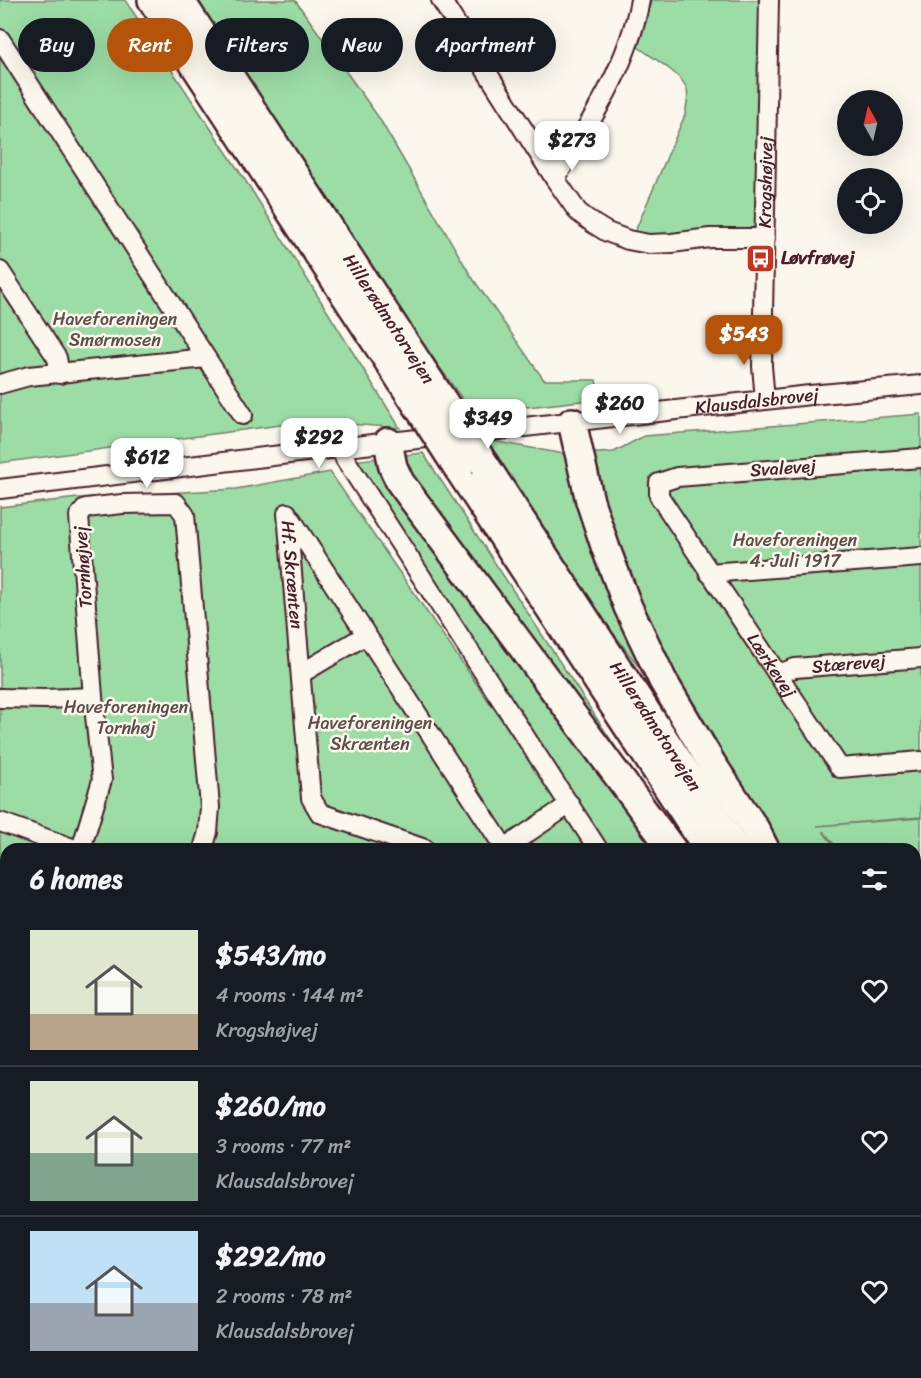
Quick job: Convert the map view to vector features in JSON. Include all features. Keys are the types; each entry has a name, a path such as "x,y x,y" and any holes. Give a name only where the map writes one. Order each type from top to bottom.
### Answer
{"highway":[{"name":"Hillerødmotorvejen","path":"152,0 429,401 485,465 732,843"},
{"name":"Hillerødmotorvejen","path":"180,0 429,401 459,470 704,843"},
{"path":"572,422 590,501 628,607 663,681 762,843"},
{"path":"388,442 393,467 400,482 668,843"},
{"path":"583,658 600,708 683,843"},
{"path":"629,685 667,720 753,843"}],"street":[{"path":"441,0 578,212 607,232 628,240 649,244 710,238 765,238"},
{"path":"555,179 599,109 636,25 640,0"},
{"name":"Krogshøjvej","path":"765,400 762,366 769,0"},
{"path":"0,39 243,415"},
{"path":"0,271 57,358 60,374"},
{"path":"0,384 29,376 206,358"},
{"name":"Klausdalsbrovej","path":"0,489 342,447 921,385"},
{"path":"342,447 345,459 594,843"},
{"name":"Svalevej","path":"659,496 659,483 677,477 921,458"},
{"name":"Lærkevej","path":"659,496 840,768 921,761"},
{"name":"Tornhøjvej","path":"74,843 102,786 79,516 86,508 122,504 176,503 185,514 210,807 205,843"},
{"name":"Hf. Skrænten","path":"408,843 320,813 311,798 287,513 501,843"},
{"path":"710,573 921,557"},
{"path":"302,673 366,635"},
{"name":"Stærevej","path":"778,674 795,668 921,658"},
{"path":"0,698 93,697"},
{"path":"514,843 570,804"},
{"path":"0,822 58,843"}],"green space":[{"name":"Haveforeningen Smørmosen","path":"0,0 125,0 137,18 107,18 107,72 173,72 251,189 400,428 310,421 0,463"},
{"path":"193,0 295,0 308,18 205,18"},
{"path":"651,0 761,0 758,232 633,236 685,115 688,97 686,87 678,76 638,47"},
{"path":"309,20 321,37 321,72 346,72 379,118 471,276 544,380 596,380 600,399 472,413 327,208 239,72 309,72"},
{"name":"Haveforeningen 4. Juli 1917","path":"921,414 921,817 817,826 921,818 921,843 833,843 823,831 832,843 771,843 610,629 487,440 570,455 614,452 644,436"},
{"path":"423,453 639,783 662,843 598,843 351,461"},
{"path":"330,472 587,843 0,843 0,507 78,498 236,489"}],"place":[{"name":"Løvfrøvej","path":"760,258"}],"park label":[{"name":"Haveforeningen Tornhøj","path":"126,717"},
{"name":"Haveforeningen Skrænten","path":"370,733"}]}
